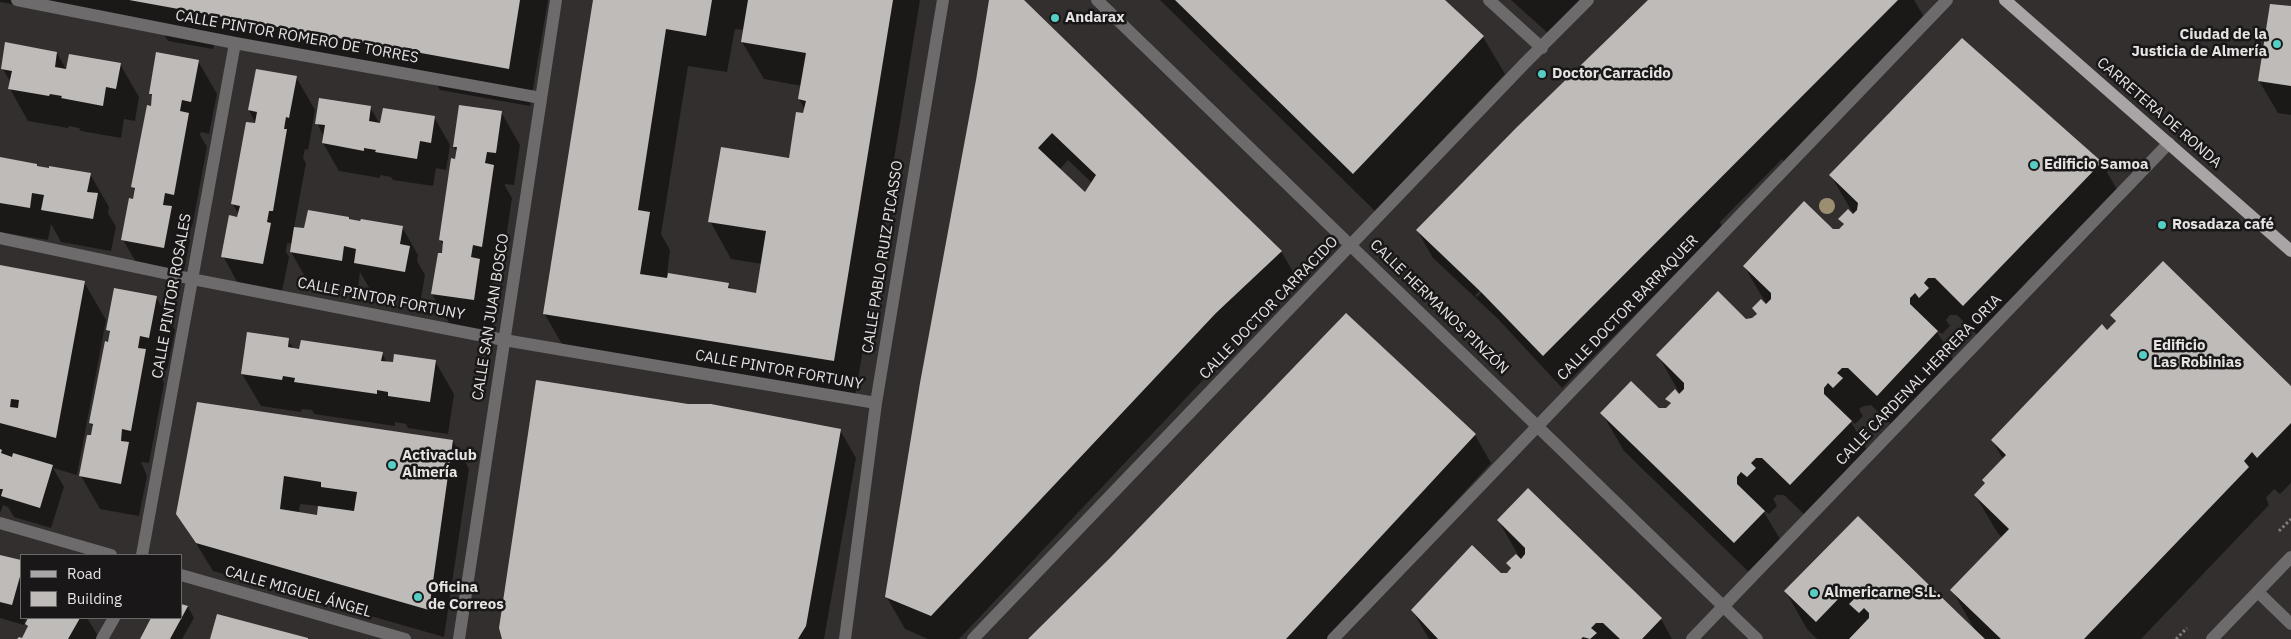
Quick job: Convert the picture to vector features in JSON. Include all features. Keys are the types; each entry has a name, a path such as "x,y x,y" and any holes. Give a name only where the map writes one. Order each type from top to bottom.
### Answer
{"main road":[{"name":"CARRETERA DE RONDA","path":"2004,0 2291,251"}],"street":[{"name":"CALLE PINTOR ROMERO DE TORRES","path":"17,0 541,98"},
{"name":"CALLE SAN JUAN BOSCO","path":"459,639 556,0"},
{"name":"CALLE PABLO RUIZ PICASSO","path":"845,639 876,402 943,0"},
{"name":"CALLE HERMANOS PINZÓN","path":"1098,0 1756,639"},
{"path":"1489,0 1542,48"},
{"name":"CALLE DOCTOR CARRACIDO","path":"973,639 1525,63 1588,0"},
{"name":"CALLE DOCTOR BARRAQUER","path":"1333,639 1948,0"},
{"name":"CALLE PINTOR ROSALES","path":"142,554 235,42"},
{"name":"CALLE CARDENAL HERRERA ORIA","path":"1692,639 2169,143"},
{"name":"CALLE PINTOR FORTUNY","path":"0,238 192,279 504,340 876,402"},
{"path":"0,523 108,554"},
{"path":"2212,639 2291,557"},
{"name":"CALLE MIGUEL ÁNGEL","path":"182,575 405,639"},
{"path":"2258,592 2291,624"},
{"path":"102,639 113,619"}],"building":[{"path":"129,0 520,0 509,69"},
{"path":"593,0 712,0 706,36 666,29 638,210 650,212 640,274 667,278 668,273 729,283 728,288 756,293 766,231 708,222 721,147 789,158 796,112 803,113 806,101 798,99 806,53 741,42 748,0 893,0 834,361 543,314"},
{"path":"989,0 1024,0 1282,251 1216,313 931,616 885,597 920,383","holes":["1052,133 1096,175 1085,192 1038,148"]},
{"path":"1175,0 1445,0 1484,36 1353,174"},
{"path":"1648,0 1898,0 1543,356 1481,292 1416,230 1516,128"},
{"name":"Ciudad de la Justicia de Almería","path":"2270,4 2291,6 2291,86 2258,81"},
{"path":"1962,38 2102,162 1963,306 1935,278 1928,278 1924,283 1929,288 1919,298 1915,293 1910,298 1910,304 1938,331 1877,396 1848,368 1842,368 1837,373 1843,378 1833,388 1828,383 1824,388 1824,394 1852,421 1790,485 1762,458 1756,458 1751,463 1756,468 1747,477 1741,472 1737,477 1737,484 1765,511 1734,543 1600,413 1631,381 1659,408 1666,408 1671,403 1665,399 1675,389 1679,394 1684,389 1684,383 1656,355 1718,291 1746,319 1752,318 1757,314 1752,308 1761,299 1766,304 1771,299 1771,293 1743,266 1804,201 1833,229 1839,229 1844,224 1838,219 1848,209 1853,214 1857,210 1858,203 1829,175"},
{"path":"5,42 57,52 55,67 66,69 69,54 121,63 116,89 106,87 103,106 61,98 62,96 50,94 49,96 8,89 12,71 1,69"},
{"path":"156,52 199,60 191,102 182,100 180,111 189,113 174,195 165,193 163,205 172,206 164,248 121,240 129,198 133,199 135,188 131,187 147,105 151,106 152,94 149,94"},
{"path":"256,69 297,76 289,118 286,117 284,129 287,129 273,211 269,211 267,222 271,223 263,264 221,257 229,215 237,217 240,206 231,204 246,122 255,123 257,112 248,110"},
{"path":"319,98 371,106 369,121 380,123 383,108 435,116 431,143 420,141 417,159 375,152 376,150 364,148 364,151 322,143 325,125 315,124"},
{"path":"459,105 502,111 496,153 487,152 485,163 494,165 482,247 473,245 471,257 480,259 474,300 431,294 438,253 442,253 443,241 439,240 451,158 455,159 457,147 453,147"},
{"path":"0,157 37,164 37,166 49,168 49,166 91,173 87,192 98,193 93,219 41,210 44,195 32,193 30,208 0,203"},
{"path":"308,210 349,217 349,219 360,221 361,219 403,226 400,244 410,246 405,272 354,263 356,249 344,246 342,261 290,252 294,227 304,228"},
{"path":"2163,261 2291,386 2291,423 2257,458 2252,452 2244,461 2249,467 2084,639 2001,639 1950,590 2009,529 1974,495 1985,483 1982,480 2006,455 1991,440 2102,324 2107,330 2116,321 2110,315"},
{"path":"0,265 85,281 56,438 0,423","holes":["11,399 19,400 18,408 10,407"]},
{"path":"114,288 157,296 149,338 140,336 138,348 146,349 131,431 122,429 121,441 129,442 121,484 79,476 87,435 91,435 93,424 89,423 105,341 108,342 110,331 106,330"},
{"path":"1346,313 1476,434 1286,639 1028,639 1109,559"},
{"path":"247,332 289,338 288,347 299,349 301,340 383,352 381,361 393,362 394,354 436,360 430,402 388,396 388,392 377,390 377,394 294,382 295,378 283,376 282,380 241,374"},
{"path":"536,380 688,404 711,404 841,429 806,626 798,639 502,639 499,628"},
{"path":"197,402 453,440 429,610 196,543 176,514","holes":["284,476 321,482 321,487 357,492 354,511 318,506 317,515 280,509"]},
{"path":"0,449 2,450 1,453 12,457 13,453 53,465 40,508 1,496 3,489 0,489"},
{"path":"1528,488 1662,618 1642,639 1620,639 1603,623 1596,623 1591,628 1597,633 1590,639 1583,637 1581,639 1438,639 1411,610 1472,545 1501,573 1507,573 1511,568 1506,563 1516,554 1521,559 1525,554 1525,548 1497,520"},
{"path":"1858,516 1985,639 1849,639 1869,618 1869,613 1864,608 1859,613 1849,604 1854,599 1849,594 1843,594 1816,622 1784,591"},
{"path":"0,555 20,560 20,577 12,605 0,602"},
{"path":"182,604 188,606 182,617"},
{"path":"217,614 308,638 308,639 210,639"},
{"path":"28,619 79,619 68,639 17,639 19,637 22,638 28,626 25,624"},
{"path":"150,619 181,619 170,639 140,639"}],"place":[{"name":"Andarax","path":"1055,18"},
{"name":"Ciudad de la Justicia de Almería","path":"2277,44"},
{"name":"Doctor Carracido","path":"1542,74"},
{"name":"Edificio Samoa","path":"2034,165"},
{"name":"Rosadaza café","path":"2162,225"},
{"name":"Edificio Las Robinias","path":"2143,355"},
{"name":"Activaclub Almería","path":"392,465"},
{"name":"Almericarne S.L.","path":"1814,593"},
{"name":"Oficina de Correos","path":"418,597"}]}
